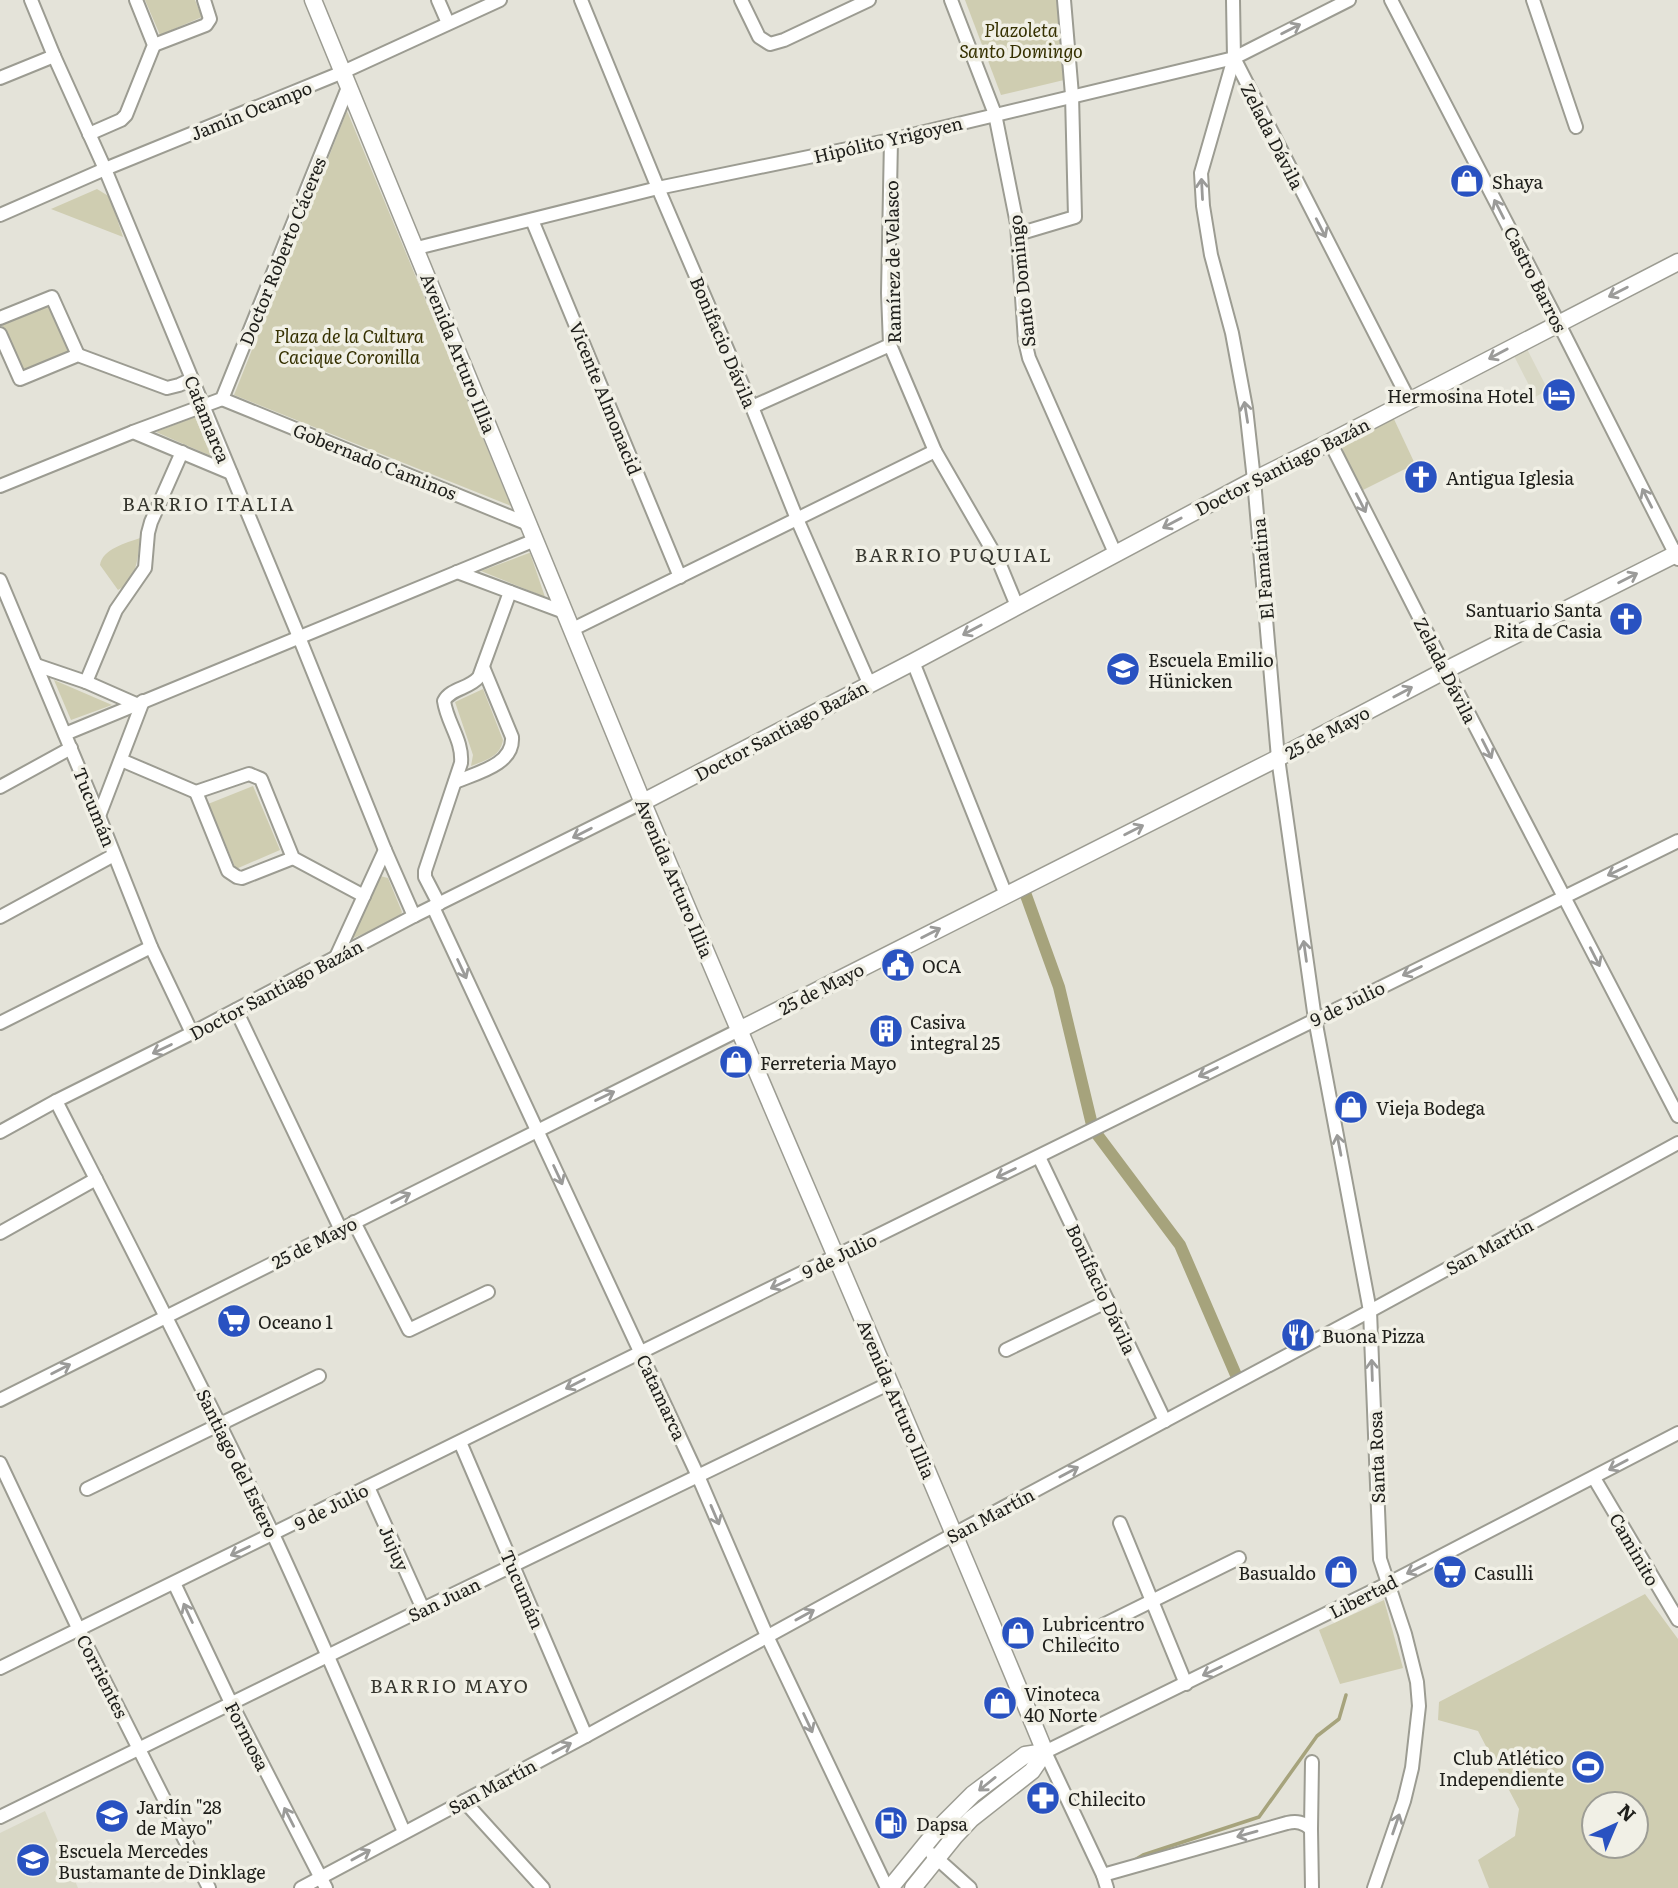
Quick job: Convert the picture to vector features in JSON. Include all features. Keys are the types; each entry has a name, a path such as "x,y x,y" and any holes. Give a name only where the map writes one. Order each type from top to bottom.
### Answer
{"main road":[{"name":"Avenida Arturo Illia","path":"313,0 417,248 571,630 1045,1752"},
{"name":"Doctor Santiago Bazán","path":"643,802 1254,480 1678,261"},
{"name":"25 de Mayo","path":"739,1030 1677,555"},
{"path":"889,1888 957,1810 994,1777 1025,1755 1045,1752"},
{"path":"913,1888 971,1819 1032,1771 1045,1752"}],"street":[{"name":"Catamarca","path":"31,0 105,169 414,916"},
{"path":"89,134 121,120 126,115 154,45 136,0"},
{"path":"154,45 206,25 210,19 204,0"},
{"path":"438,0 448,23"},
{"name":"Jamín Ocampo","path":"0,215 105,169 346,78 448,23 500,0"},
{"name":"Bonifacio Dávila","path":"581,0 797,519 869,683"},
{"path":"741,0 759,37 770,44 869,0"},
{"name":"Santo Domingo","path":"951,0 995,114 1018,234 1025,341 1029,358 1115,553"},
{"path":"1018,234 1075,216 1072,95 1064,0"},
{"name":"El Famatina","path":"1233,0 1234,58 1201,173 1203,206 1211,255 1246,408 1278,758 1315,1019"},
{"name":"Hipólito Yrigoyen","path":"417,248 658,188 891,140 1234,58 1349,0"},
{"name":"Castro Barros","path":"1391,0 1677,555"},
{"path":"1533,0 1576,127"},
{"path":"0,78 54,56"},
{"name":"Zelada Dávila","path":"1234,58 1409,400"},
{"name":"Doctor Roberto Cáceres","path":"222,399 346,78"},
{"name":"Ramírez de Velasco","path":"891,140 888,293 890,345 934,451 999,560 1017,606"},
{"name":"Vicente Almonacid","path":"533,220 680,576"},
{"path":"0,318 52,297 78,355"},
{"path":"0,334 20,379 78,355 167,387 192,379"},
{"path":"752,407 890,345"},
{"path":"0,486 222,399"},
{"name":"Gobernado Caminos","path":"222,399 528,524"},
{"path":"133,432 231,473"},
{"name":"Zelada Dávila","path":"1330,442 1678,1116"},
{"path":"571,630 934,451"},
{"path":"86,682 116,610 145,568 151,522 182,452"},
{"path":"65,734 535,540"},
{"path":"457,572 564,612"},
{"name":"Tucumán","path":"0,580 99,816 150,947 192,1033"},
{"path":"455,782 498,763 508,754 512,745 512,737 483,667 510,592"},
{"path":"913,662 1006,895"},
{"path":"36,665 140,703"},
{"name":"Catamarca","path":"483,667 476,681 451,693 444,701 461,748 461,763 425,871 428,883 537,1130 698,1476 767,1636 889,1888"},
{"path":"99,816 140,703"},
{"path":"0,787 71,748"},
{"path":"121,760 195,792 249,774 261,779 293,858 364,896"},
{"path":"195,792 228,871 242,878 293,858"},
{"name":"Doctor Santiago Bazán","path":"0,1132 414,916 643,802"},
{"name":"9 de Julio","path":"0,1668 1678,841"},
{"path":"336,957 385,850"},
{"path":"0,918 114,855"},
{"path":"0,1023 150,947"},
{"path":"236,1010 340,1228"},
{"name":"Santa Rosa","path":"1315,1019 1370,1311 1380,1559 1405,1634 1417,1682 1419,1717 1412,1768 1404,1801 1374,1888"},
{"name":"25 de Mayo","path":"0,1400 739,1030"},
{"name":"Santiago del Estero","path":"56,1101 167,1316 273,1535 404,1832"},
{"name":"San Martín","path":"302,1888 323,1883 404,1832 586,1736 1678,1143"},
{"name":"Bonifacio Dávila","path":"1039,1157 1165,1422"},
{"path":"0,1233 96,1180"},
{"path":"354,1222 409,1330 488,1292"},
{"path":"1006,1350 1108,1301"},
{"path":"87,1489 319,1376"},
{"name":"San Juan","path":"0,1817 890,1383"},
{"name":"Libertad","path":"1045,1752 1389,1583 1678,1433"},
{"name":"Tucumán","path":"460,1442 586,1736"},
{"name":"Corrientes","path":"0,1463 79,1630 209,1888"},
{"name":"Caminito","path":"1594,1478 1678,1620"},
{"name":"Jujuy","path":"368,1487 423,1609"},
{"path":"1119,1523 1186,1684"},
{"path":"1085,1634 1239,1558"},
{"name":"Formosa","path":"174,1583 231,1703 323,1883"},
{"path":"1045,1752 1107,1888"},
{"path":"1312,1762 1312,1888"},
{"path":"464,1801 543,1888"},
{"path":"1103,1875 1296,1821 1311,1829"},
{"path":"924,1846 970,1888"}],"shaded area":[{"path":"1527,349 1548,390 1535,397 1514,356"},
{"name":"Escuela Mercedes Bustamante de Dinklage","path":"45,1811 78,1888 0,1888 0,1833"}],"green space":[{"path":"145,0 195,0 202,17 160,35"},
{"name":"Plazoleta Santo Domingo","path":"965,0 1057,0 1064,80 1001,95"},
{"name":"Plaza de la Cultura Cacique Coronilla","path":"347,111 511,506 234,395"},
{"path":"97,189 110,197 123,237 51,209"},
{"path":"50,305 70,351 22,371 2,325"},
{"path":"195,417 211,456 156,432"},
{"path":"1393,417 1415,464 1363,490 1342,445"},
{"path":"140,538 133,574 118,590 100,565 102,559 116,547"},
{"path":"529,553 545,597 481,571"},
{"path":"54,680 112,705 71,720"},
{"path":"483,689 503,740 496,754 471,766 473,755 455,702"},
{"path":"253,786 280,850 236,869 208,804"},
{"path":"380,876 388,878 402,912 397,920 351,939"},
{"name":"Club Atlético Independiente","path":"1645,1594 1678,1639 1678,1888 1489,1888 1478,1860 1515,1836 1519,1809 1478,1731 1438,1720 1439,1702"},
{"path":"1384,1600 1403,1668 1340,1684 1319,1630"}],"waterway":[{"path":"1023,887 1059,987 1093,1129 1180,1245 1239,1382"},
{"path":"1133,1861 1143,1855 1259,1817 1317,1736 1339,1719 1346,1695"}],"place":[{"name":"Shaya","path":"1467,181"},
{"name":"Hermosina Hotel","path":"1559,395"},
{"name":"Antigua Iglesia","path":"1421,477"},
{"name":"Santuario Santa Rita de Casia","path":"1626,619"},
{"name":"Escuela Emilio Hünicken","path":"1123,669"},
{"name":"OCA","path":"898,965"},
{"name":"Casiva integral 25","path":"886,1031"},
{"name":"Ferreteria Mayo","path":"736,1062"},
{"name":"Vieja Bodega","path":"1351,1107"},
{"name":"Oceano 1","path":"234,1321"},
{"name":"Buona Pizza","path":"1298,1335"},
{"name":"Basualdo","path":"1341,1572"},
{"name":"Casulli","path":"1450,1572"},
{"name":"Lubricentro Chilecito","path":"1018,1633"},
{"name":"Vinoteca 40 Norte","path":"1000,1703"},
{"name":"Club Atlético Independiente","path":"1588,1767"},
{"name":"Chilecito","path":"1043,1798"},
{"name":"Jardín \"28 de Mayo\"","path":"112,1816"},
{"name":"Dapsa","path":"891,1823"},
{"name":"Escuela Mercedes Bustamante de Dinklage","path":"33,1860"}],"district":[{"name":"BARRIO ITALIA","path":"209,503"},
{"name":"BARRIO PUQUIAL","path":"954,554"},
{"name":"BARRIO MAYO","path":"450,1685"}]}
